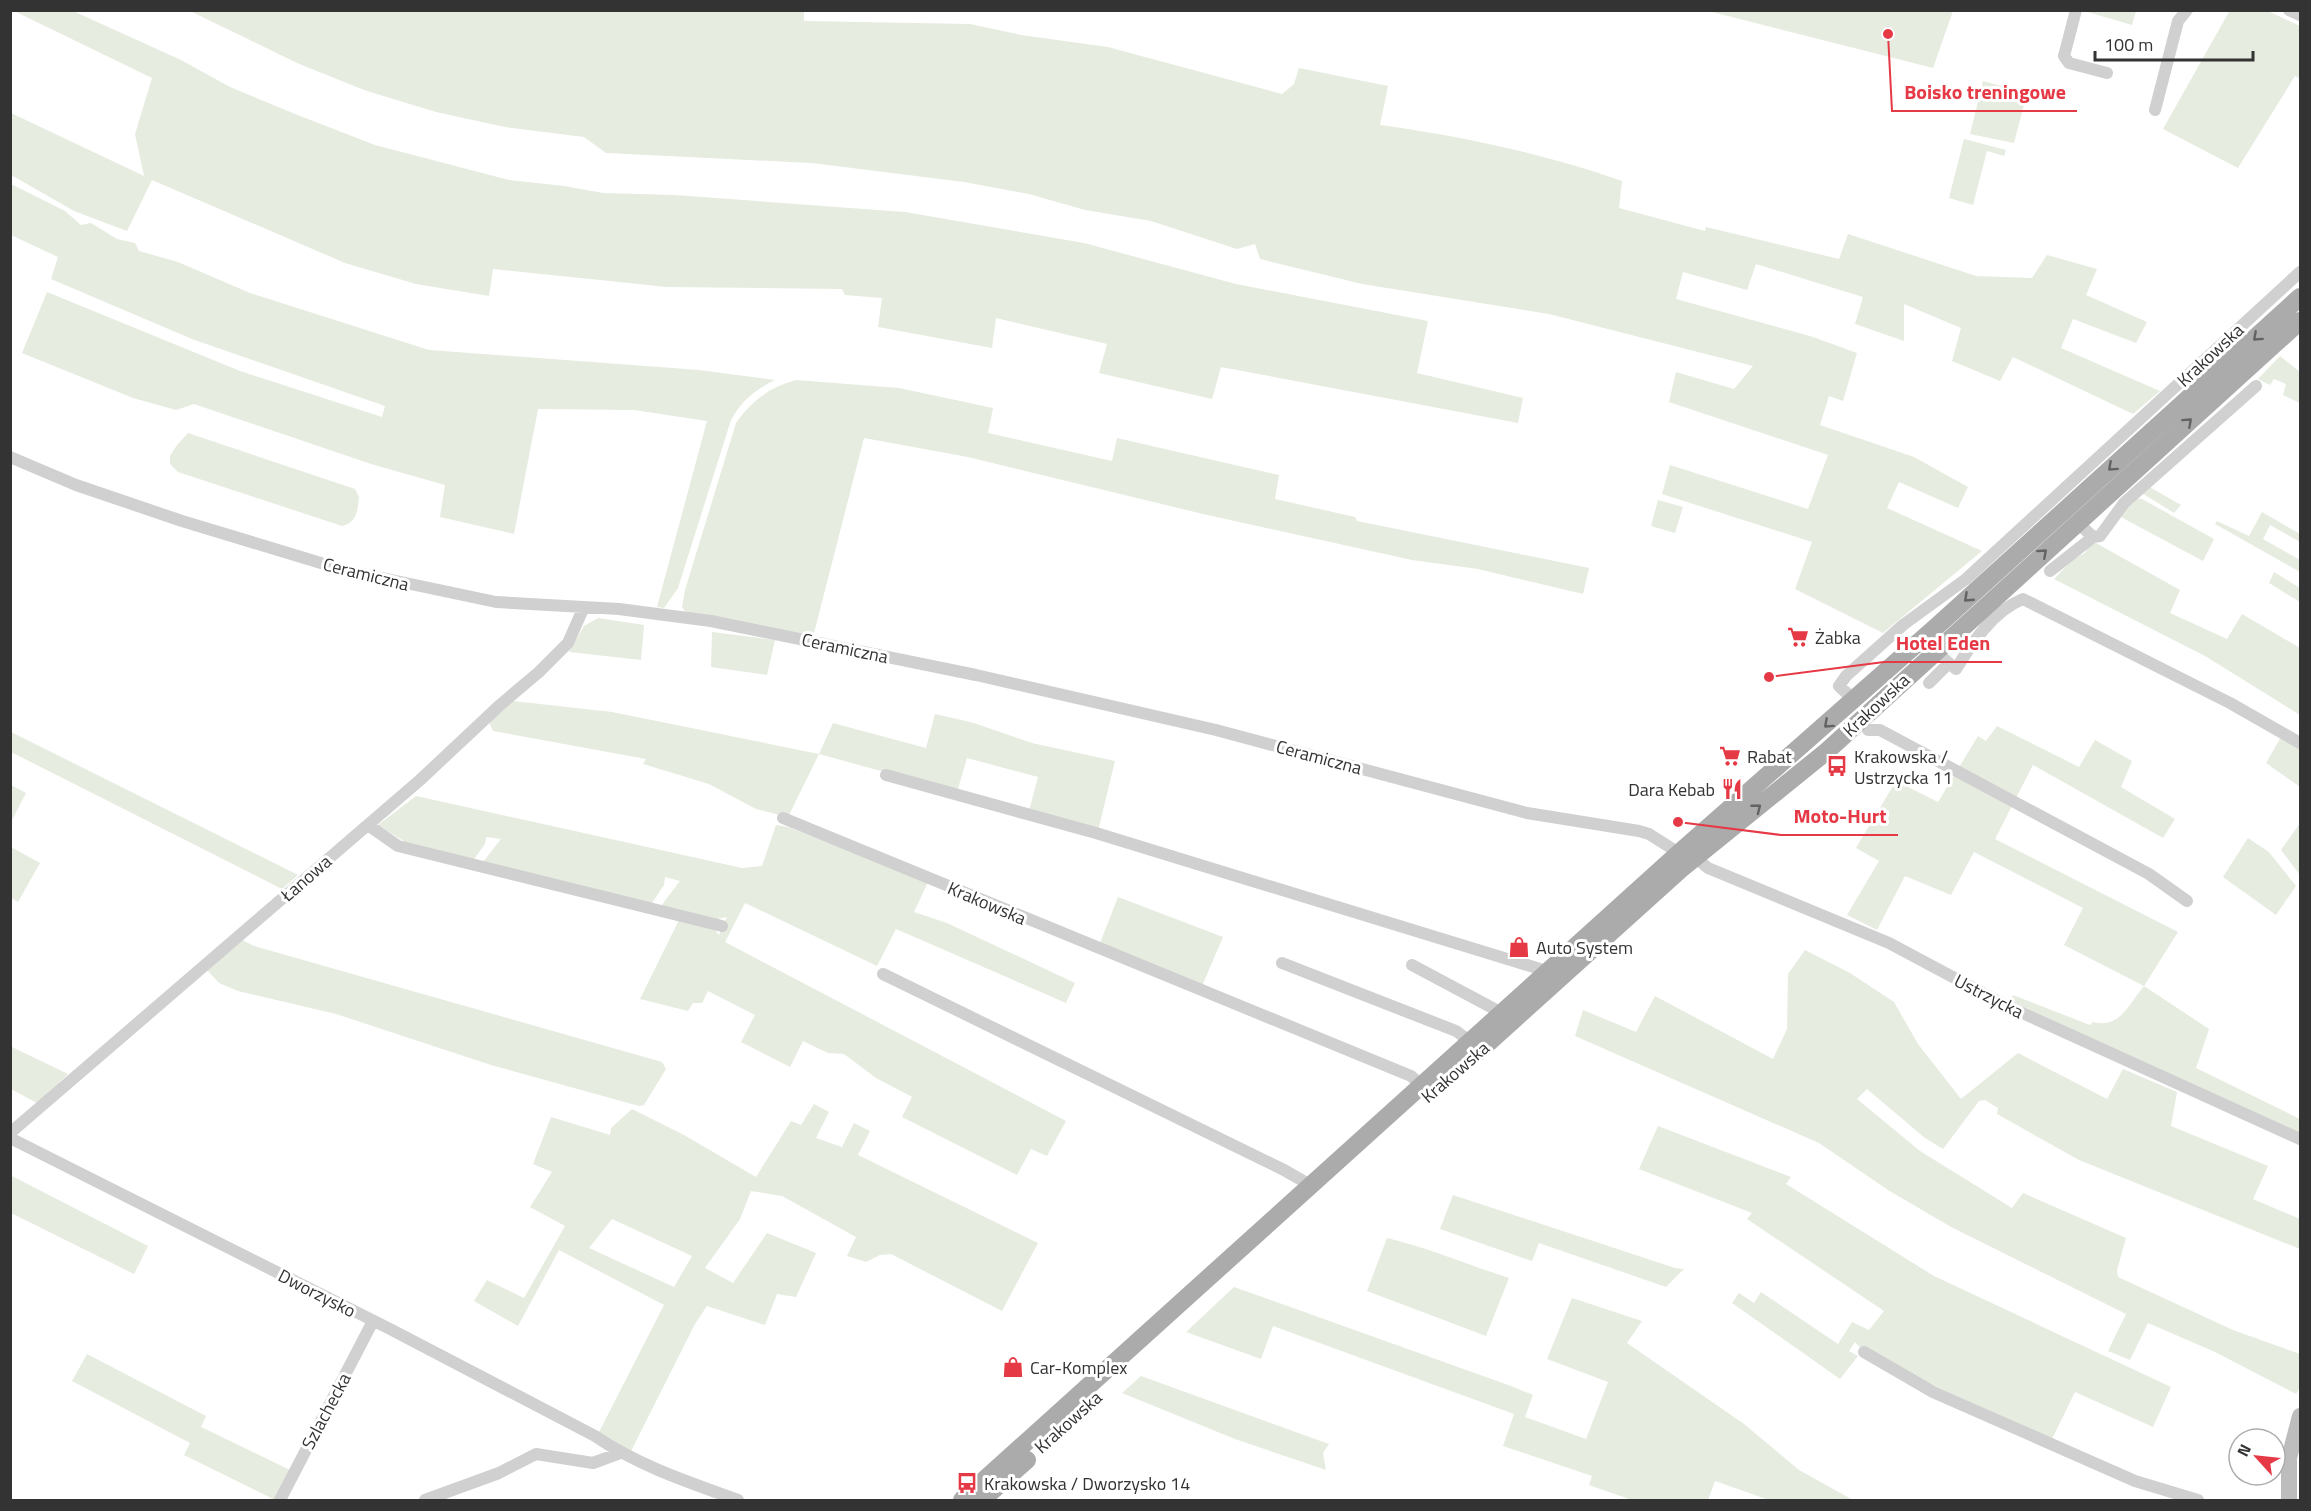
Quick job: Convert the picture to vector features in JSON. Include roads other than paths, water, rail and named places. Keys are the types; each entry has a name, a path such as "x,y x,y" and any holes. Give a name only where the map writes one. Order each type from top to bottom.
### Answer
{"main road":[{"name":"Krakowska","path":"982,1500 1854,700 2301,297"},
{"name":"Krakowska","path":"962,1500 1546,973 1687,855 1793,780 1942,657 2077,522 2301,321"}],"street":[{"path":"2076,10 2064,56 2069,63 2108,73"},
{"path":"2155,110 2178,21 2187,10"},
{"path":"2289,10 2301,15"},
{"name":"Krakowska","path":"1854,700 1839,686 1846,676 1903,625 1966,579 2301,272"},
{"path":"2050,571 2093,537 2100,536 2124,503 2256,386"},
{"name":"Ceramiczna","path":"10,457 76,485 129,503 344,570 496,602 583,609 619,609 711,621 976,675 1216,730 1527,813 1639,831 1687,855"},
{"path":"2077,522 2093,537"},
{"name":"Krakowska","path":"1942,657 1956,669 1981,632 2012,603 2023,599 2147,660 2301,743"},
{"name":"Łanowa","path":"10,1133 368,825 547,665 568,643 583,609"},
{"path":"1929,683 1942,657"},
{"path":"1868,730 1880,730 2149,874 2187,901"},
{"path":"886,776 1096,833 1540,969 1546,973"},
{"name":"Krakowska","path":"783,818 1411,1076 1422,1086"},
{"path":"368,825 398,846 722,926"},
{"name":"Ustrzycka","path":"1687,855 1708,868 1889,943 2007,1006 2301,1139"},
{"path":"1282,963 1456,1031 1471,1042"},
{"path":"1412,965 1502,1013"},
{"path":"883,974 1284,1170 1312,1186"},
{"name":"Dworzysko","path":"10,1138 373,1321 595,1436 620,1453 663,1473 738,1500"},
{"name":"Szlachecka","path":"280,1500 373,1321"},
{"path":"1864,1353 1933,1392 2042,1438 2135,1481 2199,1500"},
{"path":"2285,1500 2289,1458 2301,1416"},
{"path":"425,1500 499,1473 536,1454 593,1463 620,1453"}],"place":[{"name":"Boisko treningowe","path":"1888,34"},
{"name":"Żabka","path":"1798,637"},
{"name":"Hotel Eden","path":"1769,677"},
{"name":"Rabat","path":"1730,756"},
{"name":"Krakowska / Ustrzycka 11","path":"1837,766"},
{"name":"Dara Kebab","path":"1732,789"},
{"name":"Moto-Hurt","path":"1678,822"},
{"name":"Auto System","path":"1519,947"},
{"name":"Car-Komplex","path":"1013,1367"},
{"name":"Krakowska / Dworzysko 14","path":"967,1483"}]}
